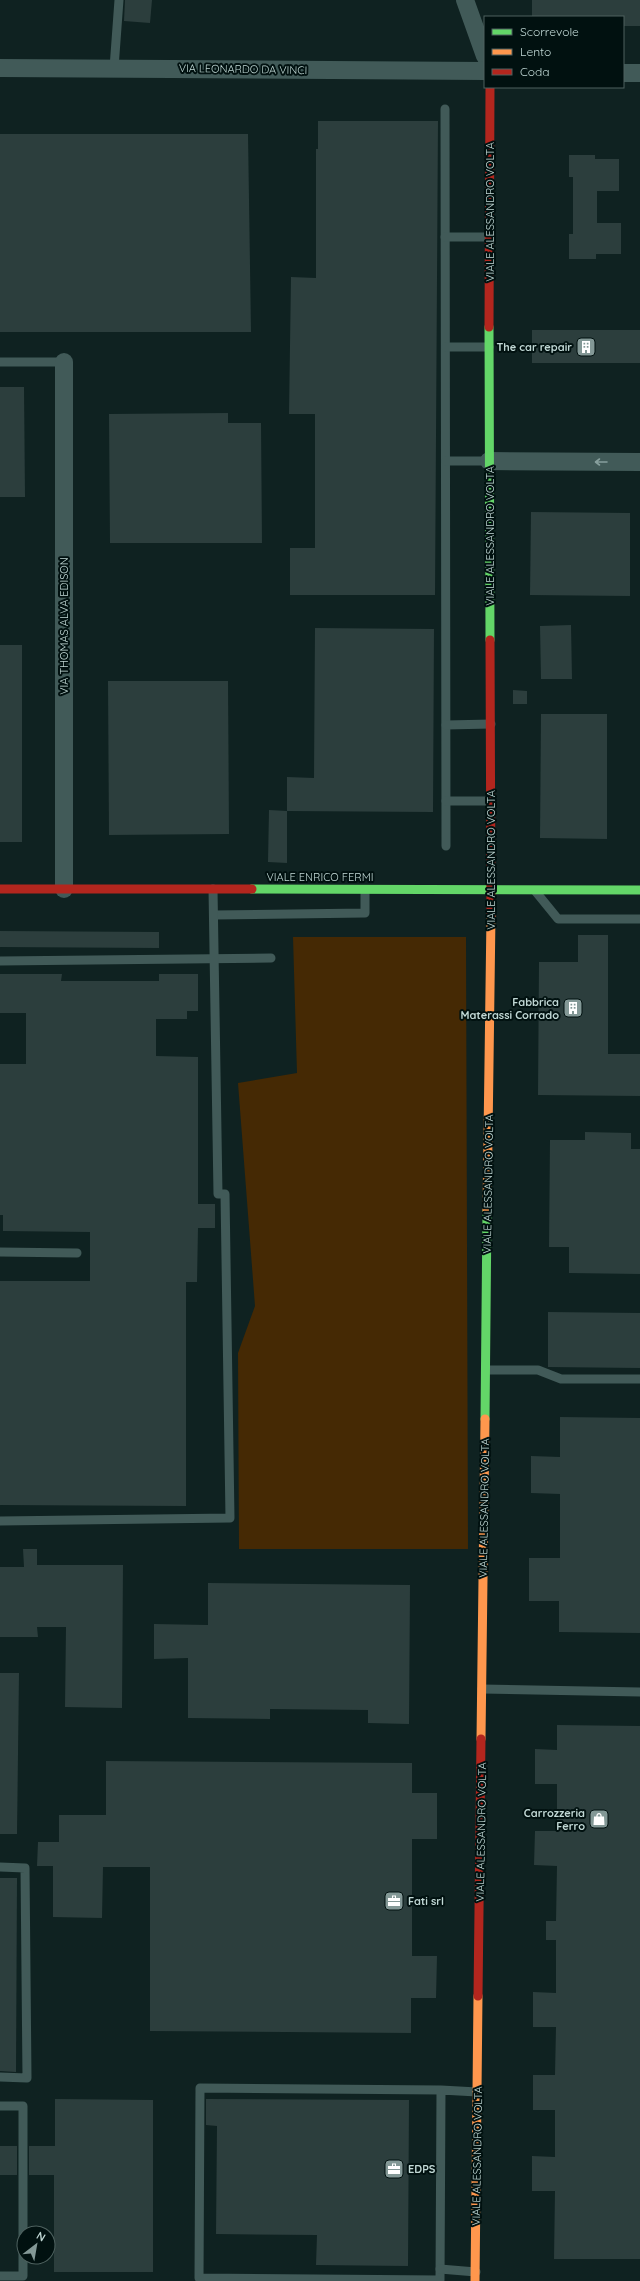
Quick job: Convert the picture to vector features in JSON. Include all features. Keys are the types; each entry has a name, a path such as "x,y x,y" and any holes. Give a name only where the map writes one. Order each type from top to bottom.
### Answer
{"street":[{"path":"465,0 484,53"},
{"name":"VIA LEONARDO DA VINCI","path":"0,68 484,71"},
{"path":"624,72 640,73"},
{"name":"VIALE ALESSANDRO VOLTA","path":"476,2276 491,889 489,461 490,88"},
{"name":"VIA THOMAS ALVA EDISON","path":"64,362 64,889"},
{"path":"489,461 640,462"},
{"name":"VIALE ENRICO FERMI","path":"0,889 640,890"}],"lane":[{"path":"114,68 119,0"},
{"path":"445,109 446,846"},
{"path":"445,236 490,237"},
{"path":"446,347 489,347"},
{"path":"0,362 64,362"},
{"path":"446,461 489,461"},
{"path":"446,724 491,724"},
{"path":"446,801 491,801"},
{"path":"0,1521 230,1518 225,1194 218,1194 213,889"},
{"path":"214,915 365,913 365,889"},
{"path":"534,890 558,919 640,919"},
{"path":"0,961 271,958"},
{"path":"0,1252 77,1252"},
{"path":"486,1370 538,1370 561,1379 640,1380"},
{"path":"482,1689 640,1692"},
{"path":"0,1868 25,1868 27,2078 0,2077"},
{"path":"441,2090 440,2280 199,2278 200,2088 441,2090 478,2092"},
{"path":"0,2106 23,2106 23,2276 0,2276"},
{"path":"440,2269 476,2276"}],"shaded area":[{"path":"293,937 466,937 468,1549 239,1549 238,1353 255,1306 238,1083 297,1073"}],"building":[{"path":"125,0 152,0 150,23 124,21"},
{"path":"532,0 640,0 640,26 624,26 624,16 532,16"},
{"path":"318,121 438,121 435,595 290,595 290,548 315,548 315,414 289,414 291,277 316,278 316,149 318,149"},
{"path":"0,134 248,134 251,332 0,332"},
{"path":"569,155 595,155 595,159 619,159 619,191 597,191 597,223 621,223 621,254 596,254 596,259 569,259 569,234 573,234 573,177 569,177"},
{"name":"The car repair","path":"532,330 640,330 640,363 532,363"},
{"path":"0,387 24,387 25,497 0,497"},
{"path":"228,413 228,423 261,423 262,543 110,543 109,414"},
{"path":"531,512 630,513 630,596 530,595"},
{"path":"571,625 572,679 541,679 540,626"},
{"path":"315,628 434,629 433,812 287,811 287,777 314,778"},
{"path":"0,645 22,645 22,842 0,842"},
{"path":"108,681 228,681 229,834 109,835"},
{"path":"513,690 527,691 527,704 513,704"},
{"path":"541,714 607,714 607,839 540,838"},
{"path":"269,810 287,811 287,863 268,862"},
{"path":"0,931 159,932 159,948 0,947"},
{"name":"Fabbrica Materassi Corrado","path":"578,935 608,935 608,1054 640,1054 640,1096 538,1095 539,962 578,962"},
{"path":"0,974 62,974 61,981 159,981 159,974 198,974 198,1011 187,1011 187,1019 156,1019 156,1056 198,1057 198,1204 215,1204 215,1228 198,1228 197,1282 186,1282 186,1506 0,1505 0,1281 90,1281 90,1232 3,1231 3,1215 0,1215 0,1064 26,1064 26,1013 0,1013"},
{"path":"585,1132 631,1133 631,1149 640,1149 640,1274 569,1273 569,1247 549,1247 550,1140 585,1140"},
{"path":"548,1312 640,1313 640,1368 548,1367"},
{"path":"560,1417 640,1418 640,1633 559,1632 559,1601 529,1601 529,1558 560,1558 560,1494 531,1493 531,1456 560,1457"},
{"path":"23,1549 37,1549 37,1565 123,1565 122,1708 65,1707 66,1627 37,1627 38,1637 0,1637 0,1567 24,1567"},
{"path":"208,1583 410,1585 409,1724 368,1723 368,1710 270,1709 270,1719 188,1718 188,1658 154,1659 154,1624 208,1625"},
{"path":"0,1673 19,1673 17,1834 0,1834"},
{"path":"557,1725 640,1726 640,2259 554,2259 555,2191 532,2191 532,2156 555,2157 555,2110 533,2110 533,2075 555,2075 556,2027 533,2027 533,1992 556,1993 556,1940 546,1940 546,1921 556,1921 557,1866 534,1865 535,1831 557,1831 557,1784 535,1784 535,1749 557,1750"},
{"path":"106,1761 412,1763 412,1793 437,1793 437,1839 412,1839 412,1956 437,1956 436,1998 411,1998 411,2033 150,2031 150,1867 103,1867 102,1918 53,1917 53,1866 37,1866 38,1842 59,1842 59,1815 106,1815"},
{"path":"0,1878 17,1878 16,2072 0,2071"},
{"path":"55,2099 153,2100 153,2272 54,2272 54,2265 56,2265 56,2225 54,2225 54,2175 29,2175 29,2146 55,2146"},
{"path":"206,2099 409,2100 408,2266 316,2265 317,2235 216,2234 217,2126 206,2125"},
{"path":"0,2146 17,2146 17,2175 0,2175"}],"traffic: fast":[{"path":"489,327 490,640"},
{"path":"252,889 640,890"},
{"path":"485,1419 487,1211"}],"traffic: slow":[{"path":"487,1211 491,915"},
{"path":"481,1739 485,1419"},
{"path":"475,2281 478,1996"}],"traffic: jam":[{"path":"489,327 490,88"},
{"path":"490,640 491,915"},
{"path":"0,889 252,889"},
{"path":"478,1996 481,1739"}],"place":[{"name":"The car repair","path":"586,347"},
{"name":"Fabbrica Materassi Corrado","path":"573,1008"},
{"name":"Carrozzeria Ferro","path":"599,1819"},
{"name":"Fati srl","path":"394,1901"},
{"name":"EDPS","path":"394,2169"}]}
